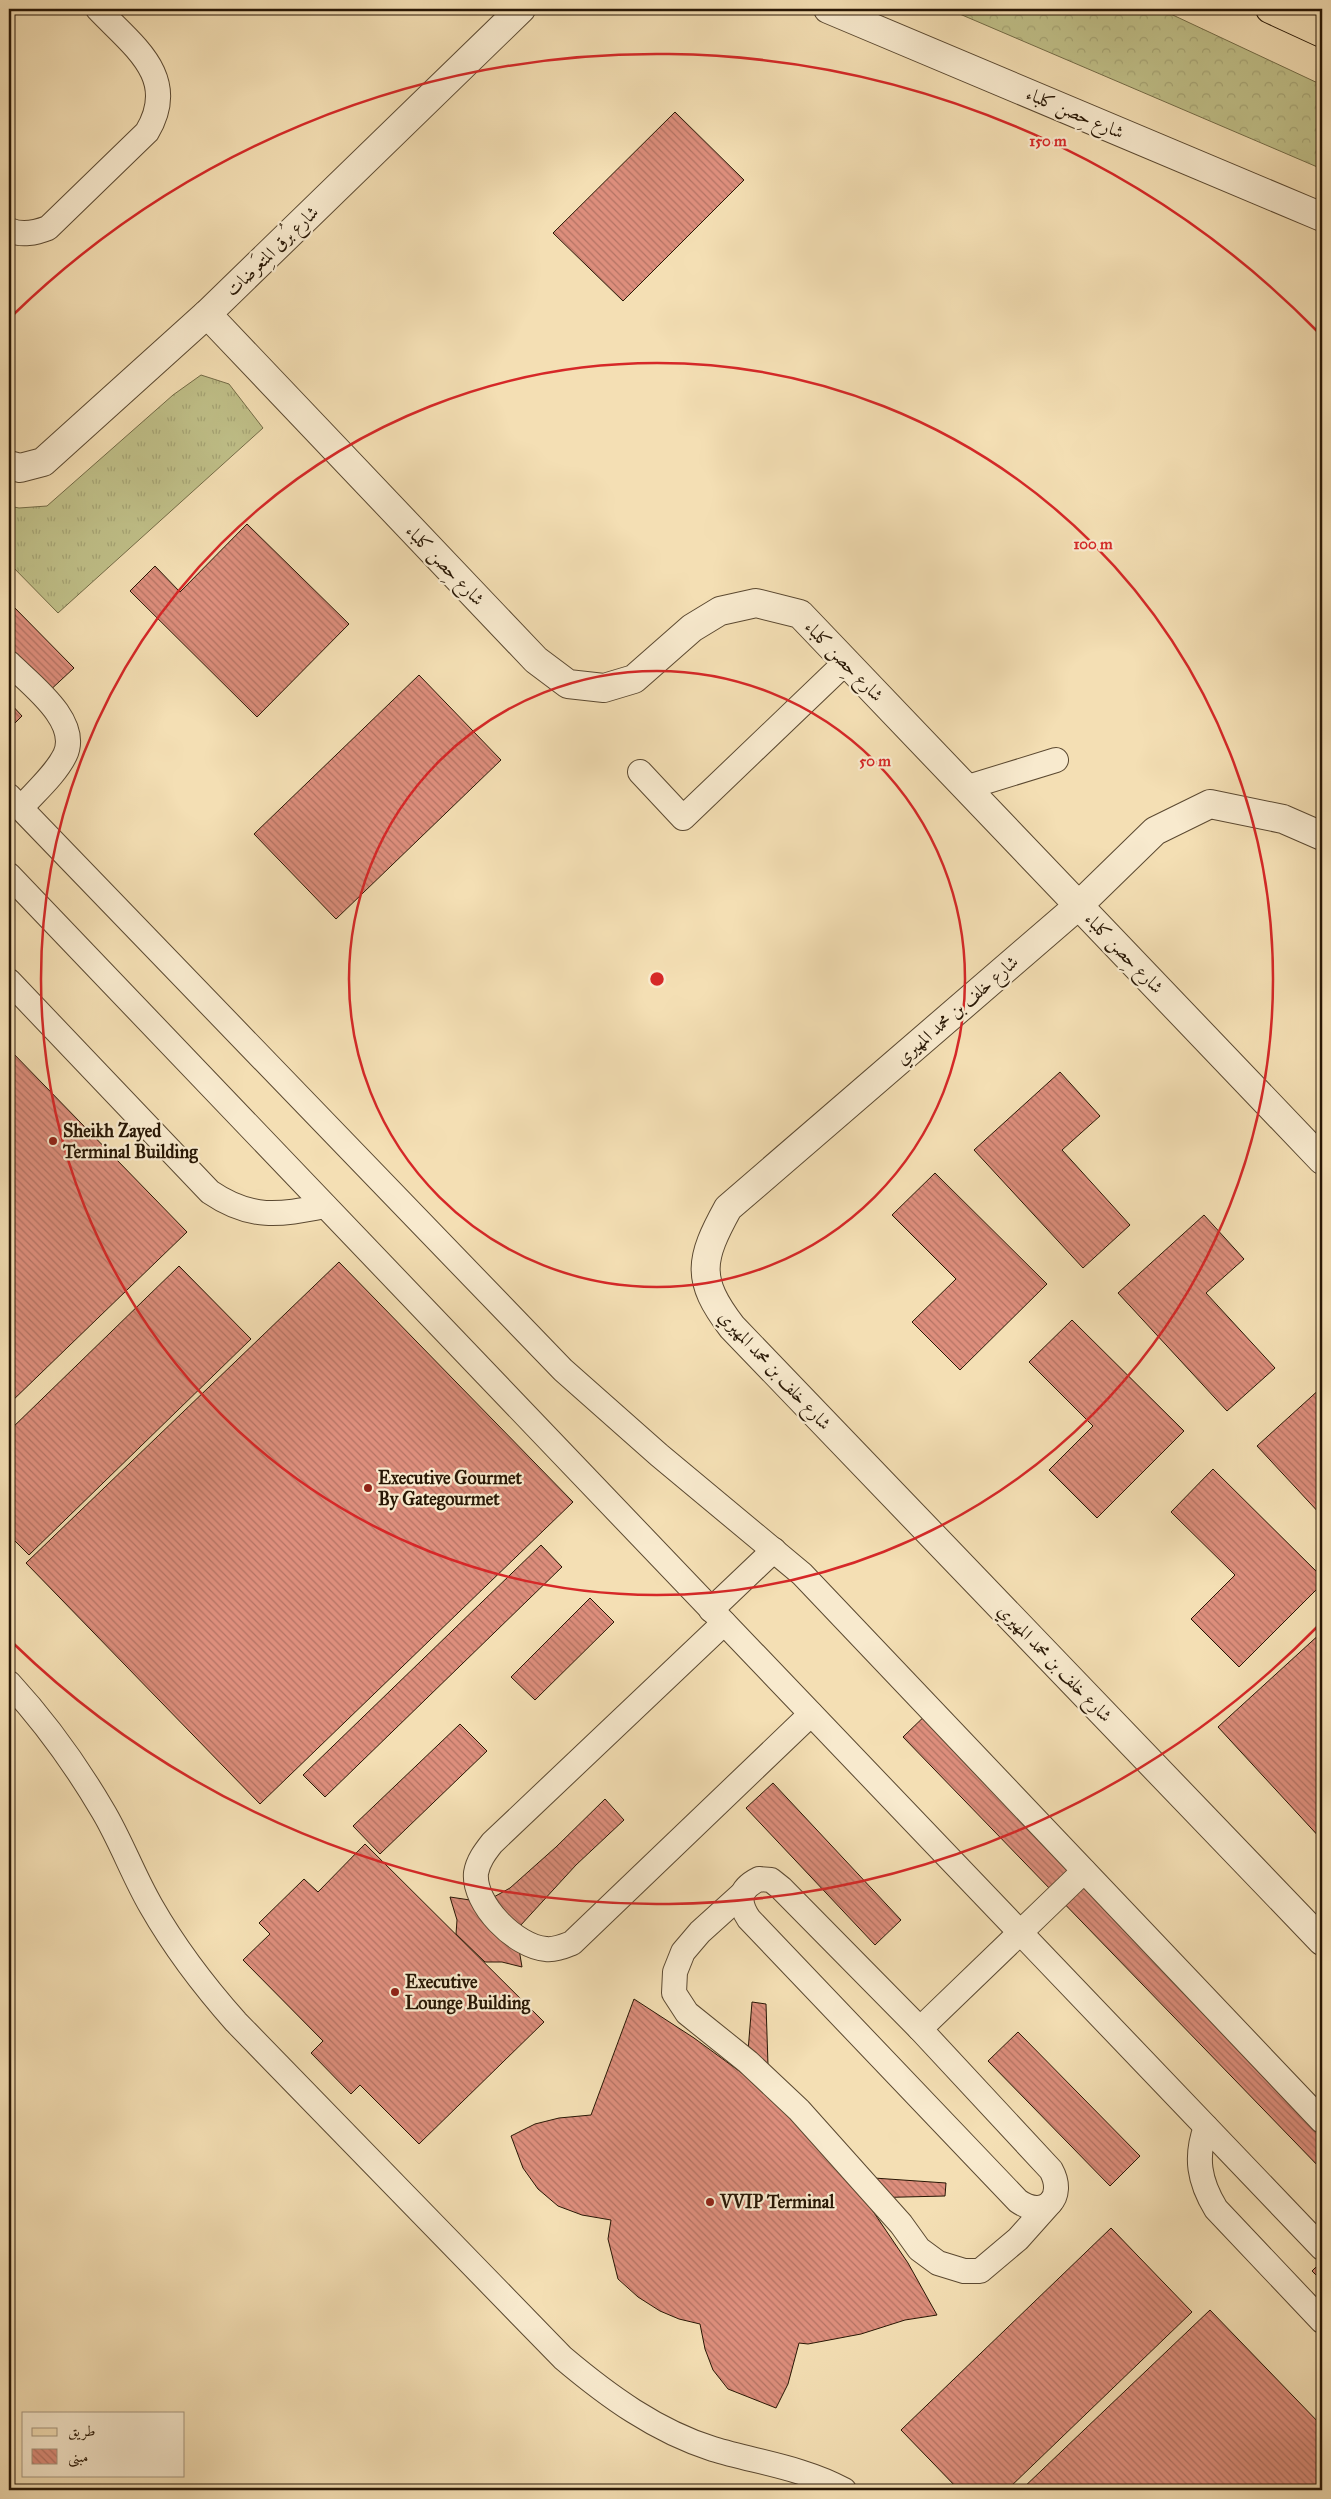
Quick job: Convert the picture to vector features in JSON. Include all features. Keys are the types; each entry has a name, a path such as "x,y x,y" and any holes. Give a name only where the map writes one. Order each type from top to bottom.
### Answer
{"main road":[{"path":"1270,9 1322,33"}],"street":[{"name":"شارع بُرق المِتعَرضات","path":"9,465 20,468 43,462 207,314 521,9"},
{"name":"شارع حِصن كلباء","path":"828,9 1322,217"},
{"name":"شارع حِصن كلباء","path":"207,314 536,660 568,684 604,688 634,679 692,628 720,611 756,603 800,614 1322,1160"},
{"name":"شارع خلف بن محمد المهيري","path":"1322,836 1283,819 1210,804 1156,831 1078,906 728,1208 710,1242 705,1277 714,1305 732,1327 1322,1941"}],"lane":[{"path":"9,230 24,234 36,233 48,228 146,132 154,120 158,106 159,91 156,77 140,54 98,9"},
{"path":"640,772 683,818 846,662"},
{"path":"9,663 56,710 65,723 68,738 65,754 57,766 15,802 563,1370 659,1455 802,1574 1322,2121"},
{"path":"965,788 1056,760"},
{"path":"9,875 1322,2248"},
{"path":"9,981 210,1192 228,1204 246,1212 287,1214 325,1206"},
{"path":"774,1550 718,1616 492,1843 481,1857 476,1873 478,1891 505,1928 522,1942 546,1949 572,1943 811,1714"},
{"path":"9,1682 45,1724 76,1767 104,1812 150,1905 204,1986 236,2022 563,2358 596,2386 632,2411 670,2432 711,2448 797,2471 844,2490"},
{"path":"920,2029 1084,1871"},
{"path":"759,1879 771,1880 920,2029 1051,2170 1057,2180 1057,2192 1051,2202 1018,2239 980,2271 964,2272 938,2263 919,2249 901,2224 799,2110 748,2062 687,2013 674,1993 674,1972 683,1952 700,1932 741,1896 747,1884 759,1879"},
{"path":"741,1896 742,1908 749,1918 1018,2201 1028,2208 1040,2208 1051,2202"},
{"path":"1206,2127 1200,2149 1200,2172 1205,2192 1216,2209 1322,2321"}],"green space":[{"path":"948,9 1160,9 1322,85 1322,169"},
{"path":"201,375 229,384 263,428 58,613 9,563 9,506 19,508 47,506 173,395"}],"building":[{"path":"675,112 744,180 623,301 553,233"},
{"path":"247,524 349,624 257,717 130,591 155,566 180,592"},
{"path":"9,602 74,668 46,694 9,656"},
{"path":"419,675 501,760 336,919 254,834"},
{"path":"9,702 22,716 9,729"},
{"name":"Sheikh Zayed Terminal Building","path":"9,1049 187,1232 9,1404"},
{"path":"1060,1072 1100,1116 1062,1150 1130,1225 1083,1268 974,1150"},
{"path":"935,1173 1047,1284 960,1370 912,1322 956,1279 892,1215"},
{"path":"1204,1215 1244,1259 1206,1293 1275,1368 1227,1411 1118,1293"},
{"path":"339,1262 573,1502 260,1804 26,1563"},
{"path":"179,1266 251,1339 29,1555 9,1535 9,1431"},
{"path":"1072,1320 1184,1431 1097,1518 1049,1470 1093,1426 1029,1362"},
{"path":"1322,1387 1322,1516 1257,1446"},
{"path":"1213,1469 1322,1577 1322,1584 1239,1667 1191,1619 1235,1575 1171,1512"},
{"path":"541,1545 562,1567 325,1797 303,1775"},
{"path":"590,1598 614,1622 535,1700 511,1677"},
{"path":"1322,1632 1322,1840 1218,1727"},
{"path":"933,1708 1322,2110 1322,2170 903,1737"},
{"path":"460,1724 487,1751 380,1854 353,1826"},
{"path":"773,1783 901,1920 875,1945 746,1808"},
{"path":"605,1799 624,1820 576,1865 520,1926 519,1949 522,1967 502,1962 485,1962 456,1934 457,1920 450,1897 470,1900 492,1898 510,1888 556,1847"},
{"name":"Executive Lounge Building","path":"365,1844 544,2022 419,2144 360,2085 351,2094 311,2053 323,2041 243,1960 270,1934 259,1923 304,1879 318,1892"},
{"name":"VVIP Terminal","path":"634,1999 694,2038 746,2076 806,2129 864,2198 908,2263 937,2315 905,2320 861,2334 808,2344 799,2343 788,2384 776,2408 728,2389 713,2370 705,2349 700,2324 679,2319 660,2311 638,2297 618,2279 608,2239 611,2220 582,2215 558,2206 538,2189 523,2168 511,2136 535,2124 559,2118 591,2115"},
{"path":"752,2002 766,2004 769,2096 746,2076"},
{"path":"1018,2032 1140,2156 1110,2186 988,2061"},
{"path":"845,2176 946,2183 945,2196 864,2198"},
{"path":"1111,2228 1192,2312 1007,2490 959,2490 901,2430"},
{"path":"1322,2261 1322,2281 1312,2271"},
{"path":"1210,2310 1322,2426 1322,2490 1021,2490"}],"place":[{"name":"Sheikh Zayed Terminal Building","path":"53,1141"},
{"name":"Executive Gourmet By Gategourmet","path":"368,1488"},
{"name":"Executive Lounge Building","path":"395,1992"},
{"name":"VVIP Terminal","path":"710,2202"}]}
